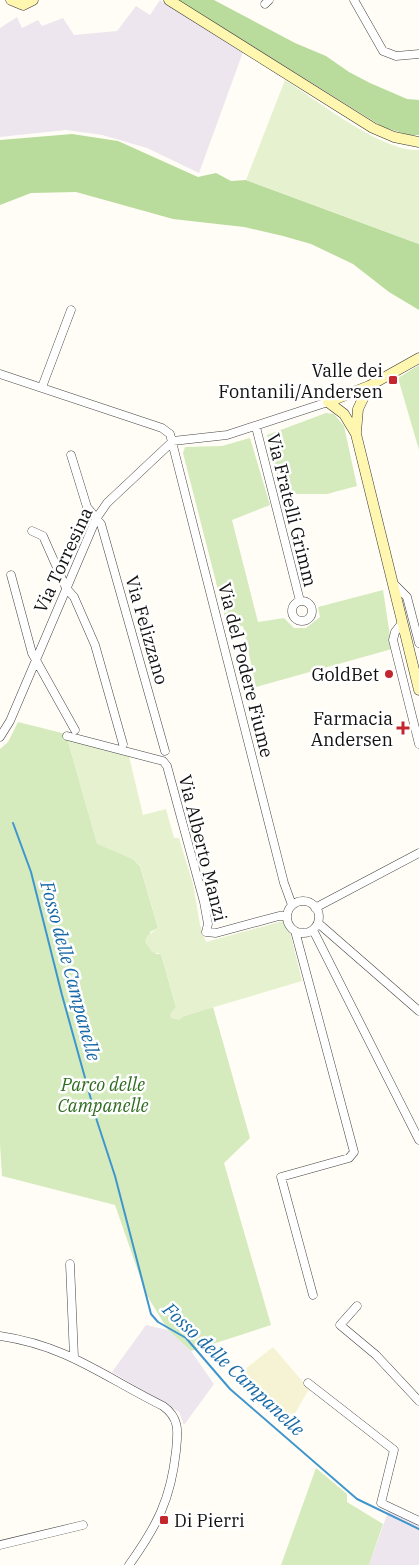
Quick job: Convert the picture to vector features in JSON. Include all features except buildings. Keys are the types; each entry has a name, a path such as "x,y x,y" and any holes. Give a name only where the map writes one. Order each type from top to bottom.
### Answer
{"street":[{"path":"12,0 23,5 33,0"},
{"path":"169,0 372,128 394,137 419,142"},
{"path":"354,0 383,51 396,56 419,54"},
{"path":"42,387 70,310"},
{"path":"0,374 162,428 168,432 173,441 220,437 256,427 369,386 419,358"},
{"path":"356,434 358,410 369,386"},
{"path":"328,402 346,416 356,434 419,690"},
{"name":"Via Fratelli Grimm","path":"256,427 300,601"},
{"name":"Via Torresina","path":"0,737 10,721 96,519 110,500 173,441"},
{"name":"Via del Podere Fiume","path":"173,441 284,883 292,905"},
{"name":"Via Felizzano","path":"71,455 87,508 103,531 166,751"},
{"path":"32,531 43,536 66,588 74,597 95,645 123,744"},
{"name":"Via Torresina","path":"11,575 32,653 75,730"},
{"path":"393,583 407,597 419,644"},
{"path":"402,623 395,632 393,640 419,744"},
{"name":"Via Alberto Manzi","path":"67,736 163,761 167,766 204,902 208,924 206,932 216,932 278,916 287,916"},
{"path":"315,908 419,853"},
{"path":"295,931 302,933 315,926 319,915 315,908 304,902 292,905 287,916 289,924 295,931 354,1152 349,1158 281,1177 313,1295"},
{"path":"315,926 419,1011"},
{"path":"315,926 419,1140"},
{"path":"70,1264 74,1357"},
{"path":"358,1306 340,1325 376,1355 419,1401"},
{"path":"0,1336 43,1345 74,1357 163,1406 174,1416 178,1432 170,1490 158,1520 129,1565"},
{"path":"308,1383 394,1450 381,1503 419,1522"},
{"path":"0,1545 83,1525"}],"shaded area":[{"path":"160,0 243,52 199,173 147,148 102,135 66,130 0,137 0,28 17,17 22,28 38,20 42,26 63,18 74,35 117,31 136,6 150,15"},
{"path":"146,1325 168,1330 191,1351 214,1384 184,1425 179,1412 112,1372"},
{"path":"273,1347 309,1389 287,1427 235,1377"},
{"path":"389,1509 419,1523 419,1565 369,1565"}],"green space":[{"path":"178,0 214,0 295,43 326,56 349,72 370,83 407,99 419,100 419,135 409,135 383,127"},
{"path":"285,80 350,124 369,134 387,143 419,150 419,244 246,180"},
{"path":"72,134 118,141 198,177 216,173 231,181 246,180 419,244 419,310 389,292 353,264 311,244 283,236 244,227 173,219 76,192 31,193 0,205 0,140"},
{"path":"419,365 419,450 398,378"},
{"path":"326,413 334,414 344,426 357,486 327,494 282,494 267,435"},
{"path":"250,438 270,505 232,520 258,622 284,618 294,628 306,628 320,617 318,607 383,590 392,649 256,687 243,626 231,628 227,625 183,453 185,447 222,446"},
{"name":"Parco delle Campanelle","path":"18,722 66,734 97,843 133,859 140,866 158,928 150,932 156,954 161,954 176,1007 184,1016 213,1007 250,1138 224,1163 271,1325 191,1351 168,1330 146,1294 115,1205 2,1176 0,1144 0,749 8,742"},
{"path":"66,734 127,748 143,815 166,809 174,838 179,838 193,884 200,925 206,942 283,921 290,932 302,981 184,1016 179,1020 171,1018 170,1014 176,1007 161,954 152,952 145,942 147,936 158,928 140,865 133,859 97,844"},
{"path":"316,1468 347,1494 347,1502 383,1524 369,1565 281,1565"}],"waterway":[{"name":"Fosso delle Campanelle","path":"13,823 31,872 62,995 97,1121 115,1176 151,1314 158,1322 186,1338 230,1389 357,1499 419,1529"}],"place":[{"name":"Valle dei Fontanili/Andersen","path":"393,380"},
{"name":"GoldBet","path":"389,674"},
{"name":"Farmacia Andersen","path":"403,728"},
{"name":"Di Pierri","path":"164,1520"}]}
